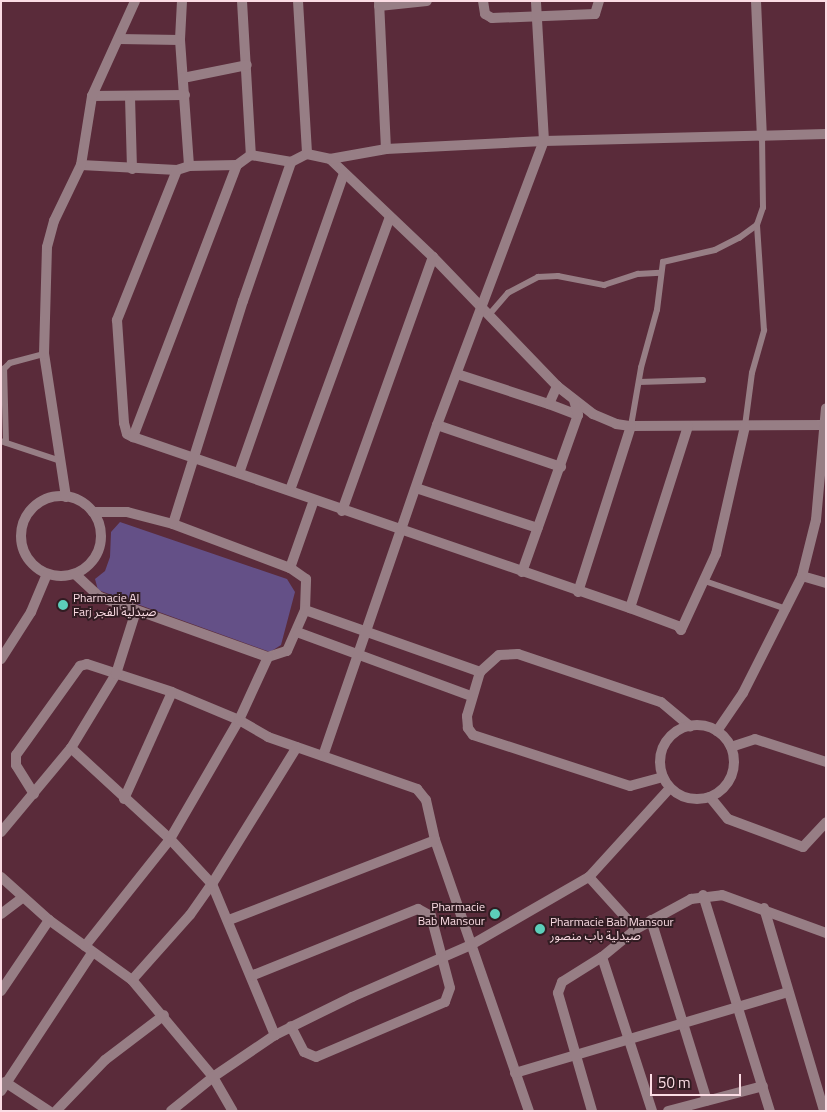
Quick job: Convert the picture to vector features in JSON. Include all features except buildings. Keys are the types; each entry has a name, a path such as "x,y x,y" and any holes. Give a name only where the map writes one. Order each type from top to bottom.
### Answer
{"street":[{"path":"66,497 58,460 44,354 47,247 54,221 81,165 92,96 135,1"},
{"path":"182,1 180,40 189,166"},
{"path":"242,1 251,155"},
{"path":"298,1 306,154"},
{"path":"386,149 379,3 427,1"},
{"path":"482,1 489,18 595,14 599,1"},
{"path":"323,756 365,631 480,308 544,141 536,1"},
{"path":"756,1 762,137"},
{"path":"119,39 180,40"},
{"path":"183,78 247,65"},
{"path":"92,96 185,95"},
{"path":"130,97 132,169"},
{"path":"81,165 177,170 189,166 236,165 251,155 291,162 306,154 330,159 386,149 544,141 826,134"},
{"path":"330,159 433,257 557,386 574,400 606,420 631,426 825,425"},
{"path":"173,524 243,302 291,162"},
{"path":"133,438 236,165"},
{"path":"177,170 117,320 124,423 127,434 133,438 290,490 342,511 578,592 630,608 678,626 681,630 705,582 724,526 745,426"},
{"path":"239,473 344,174"},
{"path":"290,490 390,216"},
{"path":"342,511 433,257"},
{"path":"457,374 578,415"},
{"path":"549,404 557,386"},
{"path":"522,572 578,415 574,400"},
{"path":"717,731 743,693 802,576 816,520 826,408"},
{"path":"438,426 561,467"},
{"path":"578,592 631,426"},
{"path":"630,608 688,426"},
{"path":"416,488 538,528"},
{"path":"66,497 86,505 93,512 100,535 99,548 94,559 75,574 47,574 27,558 22,546 22,527 31,510 41,502 66,497"},
{"path":"290,568 314,500"},
{"path":"75,574 93,594 268,657 275,658 287,651 297,632 304,610 306,579 290,568 173,524 118,511 93,512"},
{"path":"1,659 31,612 47,574"},
{"path":"802,576 826,583"},
{"path":"304,610 480,672"},
{"path":"1,832 71,748 116,674 136,611"},
{"path":"297,632 471,696"},
{"path":"663,777 630,786 473,735 468,728 468,716 471,696 480,672 499,654 518,654 661,702 690,726"},
{"path":"49,1111 3,1086 88,950 170,839 239,720 268,657"},
{"path":"34,794 16,765 16,755 80,666 87,664 172,692 239,720 268,736 423,794 436,840 528,1111"},
{"path":"124,799 172,692"},
{"path":"690,726 717,731 730,747 733,771 728,782 710,797 688,798 670,788 663,777 661,755 665,745 680,729 690,726"},
{"path":"730,747 755,739 826,762"},
{"path":"132,980 190,915 212,884 297,747"},
{"path":"71,748 124,799 170,839 212,884 229,920 275,1035"},
{"path":"171,1111 213,1077 291,1026 471,945 589,877 670,788"},
{"path":"710,797 722,816 733,822 803,847 826,822"},
{"path":"229,920 436,840"},
{"path":"1,877 22,898 49,920 132,980 164,1015 213,1077 233,1111"},
{"path":"589,877 636,929"},
{"path":"703,895 770,1111"},
{"path":"592,1111 559,1004 559,987 562,982 602,957 636,929 703,895 722,895 764,908 826,934"},
{"path":"1,914 22,898"},
{"path":"251,976 418,908 431,916 450,988 445,1002 316,1057 304,1052 291,1026"},
{"path":"764,908 824,1111"},
{"path":"1,991 49,920"},
{"path":"651,920 707,1101"},
{"path":"602,957 630,1036 652,1111"},
{"path":"515,1073 630,1036 788,992"},
{"path":"56,1111 105,1060 164,1015"},
{"path":"668,1111 762,1086"}],"lane":[{"path":"745,426 754,364 764,331 757,224 763,208 762,137"},
{"path":"631,426 639,382 654,326 660,273 665,260 715,250 757,224"},
{"path":"488,316 508,293 538,277 558,276 604,285 638,274 660,273"},
{"path":"44,354 10,363 4,369 4,442 58,460"},
{"path":"639,382 703,380"},
{"path":"705,582 787,608"}],"shaded area":[{"path":"120,522 287,579 295,592 281,645 270,652 98,590 95,579 105,571 110,557 111,532"}],"place":[{"name":"Pharmacie Al Farj صيدلية الفجر","path":"63,605"},
{"name":"Pharmacie Bab Mansour","path":"495,914"},
{"name":"Pharmacie Bab Mansour صيدلية باب منصور","path":"540,929"}]}
